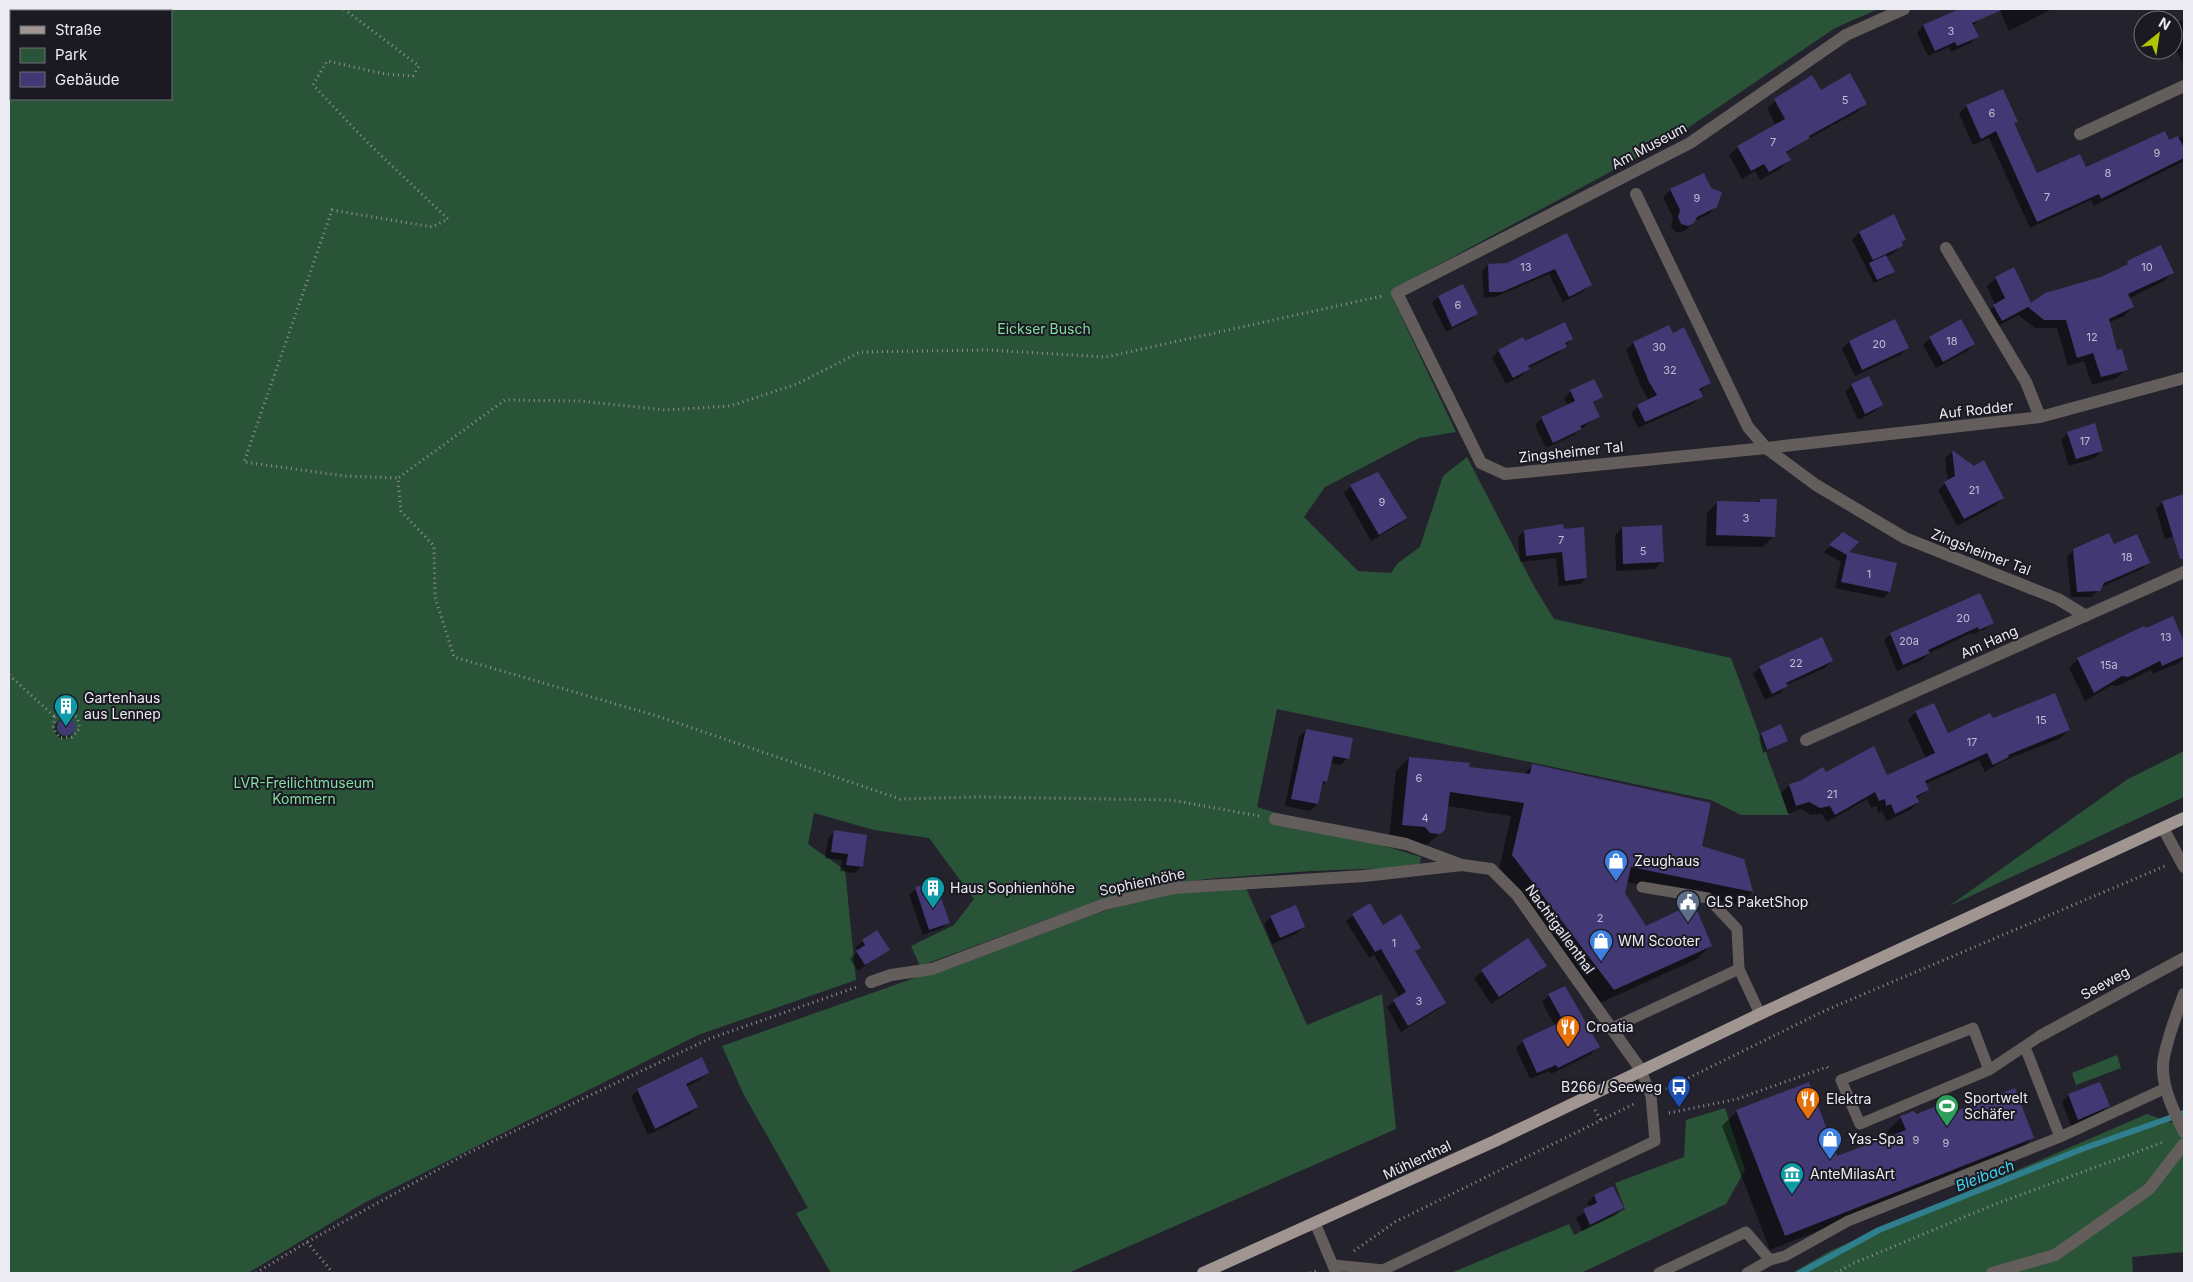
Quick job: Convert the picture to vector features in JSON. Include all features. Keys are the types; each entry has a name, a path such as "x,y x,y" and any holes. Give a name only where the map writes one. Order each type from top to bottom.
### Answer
{"main road":[{"name":"Mühlenthal","path":"1203,1273 1495,1141 1760,1014 2184,818"}],"street":[{"name":"Am Museum","path":"1397,293 1690,142 1846,35 1904,9"},
{"path":"2080,134 2184,86"},
{"name":"Zingsheimer Tal","path":"1636,194 1748,427 1766,448 1816,485 1905,538 2058,598 2086,616"},
{"path":"1946,248 2026,382 2040,417"},
{"name":"Zingsheimer Tal","path":"1397,293 1481,463 1505,474 1766,448"},
{"name":"Auf Rodder","path":"1766,448 2040,417 2184,378"},
{"name":"Am Hang","path":"1806,740 2184,572"},
{"name":"Nachtigallenthal","path":"1275,819 1406,844 1462,865 1491,869 1517,894 1641,1070"},
{"path":"2163,828 2182,863"},
{"name":"Sophienhöhe","path":"871,982 891,975 932,969 1105,904 1174,888 1364,876 1462,865"},
{"name":"Seeweg","path":"2040,1036 2184,958"},
{"path":"2182,1126 2166,1088 2163,1065 2175,1019 2184,994"},
{"path":"1992,1273 2055,1255 2149,1189 2184,1144"}],"lane":[{"path":"1642,887 1708,898 1737,929 1739,969 1760,1014"},
{"path":"1612,1028 1739,969"},
{"path":"1989,1070 1973,1028 1842,1080 1860,1124 1989,1070 2040,1036"},
{"path":"2025,1047 2060,1138"},
{"path":"1335,1269 1383,1270 1655,1141 1651,1096 1641,1070"},
{"path":"1747,1273 1770,1260 1785,1256 1848,1221 2060,1138 2166,1088"},
{"path":"1315,1223 1335,1269 1343,1273"},
{"path":"1659,1273 1746,1232 1770,1260"}],"path":[{"path":"344,9 419,66 413,76 385,74 327,60 313,85 368,143 448,219 432,228 332,210 244,462 345,476 398,478 505,400 579,401 666,410 730,406 797,384 860,352 988,350 1106,357 1397,293"},
{"path":"398,478 401,510 434,546 435,597 443,628 454,657 657,716 900,799 978,797 1171,800 1275,819"},
{"path":"9,675 55,717"},
{"path":"67,711 78,717 80,728 72,737 60,738 53,728 55,717 67,711"},
{"path":"1335,1269 1394,1222 1824,1011 2182,863"},
{"path":"256,1273 307,1242 466,1154 709,1039 871,982"},
{"path":"1683,1110 1737,1099 1827,1068 1842,1080"},
{"path":"1836,1273 1854,1263 1993,1205 2158,1143 2167,1142"},
{"path":"307,1242 333,1273"}],"green space":[{"name":"Eickser Busch","path":"9,9 1878,9 1835,28 1673,138 1397,287 1393,299 1456,432 1419,438 1325,487 1304,517 1358,571 1391,573 1398,563 1420,547 1443,476 1467,457 1535,588 1554,619 1731,658 1789,815 1741,815 1711,800 1277,709 1257,807 1421,857 1419,867 1311,871 1206,879 1142,889 1056,916 920,966 911,946 954,925 974,899 929,838 874,830 814,813 808,844 845,870 856,980 698,1035 364,1203 248,1273 9,1273"},
{"path":"2184,751 2184,797 1949,906 2128,779"},
{"path":"1246,888 1307,1025 1382,994 1396,1129 1068,1273 831,1273 796,1213 808,1208 743,1093 722,1046 1107,910 1170,892"},
{"path":"2117,1055 2121,1068 2076,1085 2072,1073"},
{"path":"1725,1108 1745,1170 1726,1204 1581,1273 1451,1273 1569,1224 1574,1235 1625,1209 1615,1183 1684,1157 1686,1120"},
{"path":"2147,1114 2184,1127 2184,1252 2132,1257 2133,1273 1792,1273 1830,1251"}],"building":[{"path":"1959,9 2004,9 1972,23 1979,37 1957,46 1955,42 1935,51 1923,25"},
{"path":"1850,73 1867,104 1809,136 1810,138 1786,152 1791,160 1769,172 1764,164 1751,171 1737,146 1785,119 1774,99 1812,75 1821,90"},
{"path":"2003,89 2018,122 2014,123 2037,173 2080,154 2086,167 2165,131 2169,140 2178,136 2184,148 2184,158 2101,199 2099,194 2037,222 1996,131 1981,139 1966,105"},
{"path":"1704,173 1711,188 1722,192 1717,207 1697,217 1694,223 1688,226 1681,224 1678,217 1680,210 1670,189"},
{"path":"1894,214 1906,240 1902,242 1903,246 1873,260 1859,232"},
{"path":"1567,233 1592,285 1569,297 1555,269 1502,292 1489,292 1488,264 1507,263"},
{"path":"2161,245 2174,273 2128,294 2134,307 2109,319 2117,350 2122,349 2128,370 2101,377 2093,353 2077,358 2066,320 2044,320 2028,307 2002,321 1993,305 2005,298 1995,277 2014,267 2031,303 2045,293 2101,277 2128,264 2127,261"},
{"path":"1886,255 1895,272 1877,280 1869,263"},
{"path":"1463,284 1478,314 1452,327 1438,296"},
{"path":"1895,319 1909,348 1862,370 1849,341"},
{"path":"1961,319 1975,344 1943,362 1929,337"},
{"path":"1565,322 1573,339 1565,343 1567,347 1528,366 1530,369 1513,378 1498,350 1523,337 1525,341"},
{"path":"1669,325 1673,333 1684,327 1711,383 1699,389 1703,397 1645,422 1637,405 1657,395 1649,382 1633,342"},
{"path":"1869,376 1883,405 1865,414 1851,384"},
{"path":"1594,379 1603,397 1593,402 1600,417 1580,426 1582,429 1553,443 1541,417 1575,401 1570,390"},
{"path":"2095,423 2103,451 2076,459 2067,432"},
{"path":"1952,450 1974,466 1984,460 2004,498 1964,519 1944,482 1955,476"},
{"path":"1378,472 1407,518 1379,535 1350,485"},
{"path":"2184,494 2184,559 2180,559 2162,501"},
{"path":"1760,499 1777,499 1775,537 1716,535 1717,501 1760,502"},
{"path":"1563,524 1564,529 1584,527 1587,578 1565,581 1562,552 1526,556 1524,530"},
{"path":"1662,525 1664,562 1623,564 1622,527"},
{"path":"1843,532 1859,542 1849,552 1897,563 1890,592 1841,582 1847,555 1829,545"},
{"path":"2109,533 2114,544 2137,534 2150,563 2104,583 2100,591 2077,592 2073,549"},
{"path":"1980,593 1994,623 1979,630 1978,627 1928,650 1930,653 1903,665 1890,633"},
{"path":"2173,616 2184,642 2184,656 2162,666 2160,661 2128,677 2122,676 2094,693 2077,658 2144,626 2146,628"},
{"path":"1822,637 1833,661 1786,683 1788,686 1772,694 1759,666"},
{"path":"2055,693 2070,730 2008,755 2009,757 1993,765 1987,753 1925,781 1929,790 1916,796 1919,802 1895,814 1891,804 1886,806 1885,799 1879,801 1875,792 1835,815 1830,806 1820,808 1809,802 1796,806 1789,784 1800,781 1823,767 1826,772 1874,746 1887,775 1935,753 1915,711 1934,703 1948,733 1990,713 1993,718"},
{"name":"Gartenhaus aus Lennep","path":"62,718 70,718 75,723 73,734 62,736 57,731 57,723"},
{"path":"1781,724 1788,741 1767,750 1761,733"},
{"path":"1306,729 1353,738 1349,759 1333,756 1327,782 1323,781 1318,804 1291,799"},
{"path":"1409,757 1470,763 1469,767 1530,774 1532,764 1711,803 1702,846 1744,859 1753,892 1631,867 1625,893 1646,926 1694,903 1712,946 1614,990 1512,855 1524,803 1450,792 1445,830 1440,834 1430,833 1425,827 1402,825"},
{"path":"834,830 867,835 863,867 846,865 848,854 831,852"},
{"name":"Haus Sophienhöhe","path":"935,881 950,923 929,930 915,887"},
{"path":"1370,903 1383,925 1401,914 1421,948 1415,951 1446,1003 1408,1026 1393,1000 1406,992 1381,949 1375,952 1352,914"},
{"path":"1296,905 1305,927 1280,938 1270,916"},
{"path":"877,930 890,950 865,965 856,951 865,945 862,940"},
{"path":"1528,938 1547,966 1499,997 1481,970"},
{"path":"1565,986 1600,1047 1558,1068 1556,1065 1537,1073 1522,1040 1563,1021 1548,994"},
{"path":"702,1057 709,1073 686,1084 698,1107 655,1129 637,1089"},
{"path":"1809,1082 1837,1156 1906,1130 1900,1116 1913,1111 1917,1114 1941,1104 1956,1111 2015,1088 2034,1138 1785,1236 1736,1110"},
{"path":"2100,1082 2110,1106 2078,1120 2068,1094"},
{"path":"1613,1186 1624,1208 1590,1225 1583,1209 1597,1203 1594,1195"}],"waterway":[{"name":"Bleibach","path":"1800,1273 1879,1230 2082,1149 2184,1113"}],"place":[{"name":"Gartenhaus aus Lennep","path":"66,727"},
{"name":"Zeughaus","path":"1616,882"},
{"name":"Haus Sophienhöhe","path":"933,909"},
{"name":"GLS PaketShop","path":"1688,923"},
{"name":"WM Scooter","path":"1601,962"},
{"name":"Croatia","path":"1568,1048"},
{"name":"B266 / Seeweg","path":"1679,1108"},
{"name":"Elektra","path":"1808,1120"},
{"name":"Sportwelt Schäfer","path":"1947,1127"},
{"name":"Yas-Spa","path":"1830,1160"},
{"name":"AnteMilasArt","path":"1792,1195"}],"park label":[{"name":"LVR-Freilichtmuseum Kommern","path":"304,792"}]}
